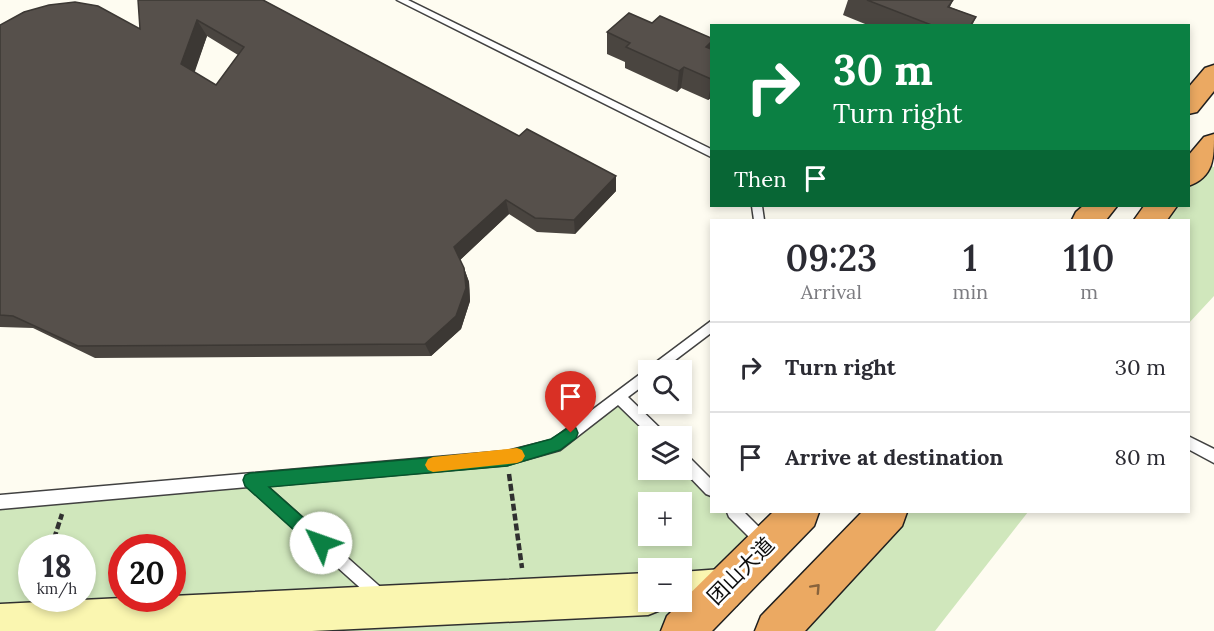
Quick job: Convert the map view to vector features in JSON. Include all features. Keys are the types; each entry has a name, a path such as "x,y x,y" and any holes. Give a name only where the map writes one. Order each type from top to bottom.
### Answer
{"highway":[{"path":"1190,103 1214,74"},
{"path":"1190,173 1214,144"},
{"path":"1088,219 1101,207"},
{"path":"1150,219 1161,207"},
{"name":"团山大道","path":"682,631 799,513"},
{"path":"776,631 887,513"}],"street":[{"path":"692,592 722,591"},
{"path":"0,625 638,594"}],"lane":[{"path":"401,0 710,153"},
{"path":"666,360 710,327"},
{"path":"0,502 507,458 555,445 638,382"},
{"path":"619,397 649,426"},
{"path":"1190,443 1214,456"},
{"path":"692,470 710,488"},
{"path":"250,480 391,606"},
{"path":"735,513 767,545"}],"path":[{"path":"507,458 527,600"},
{"path":"55,534 67,496"}],"green space":[{"path":"1200,161 1214,167 1214,296 1190,322 1190,219 1150,219 1161,207 1190,207 1190,173"},
{"path":"619,397 649,426 638,426 638,480 692,480 692,470 710,488 710,513 735,513 767,545 682,631 0,631 0,502 507,458 555,445"},
{"path":"887,513 1027,513 935,631 776,631"}],"building":[{"path":"138,0 263,0 519,136 527,129 616,176 574,220 535,218 506,200 454,247 464,268 466,288 456,316 425,344 78,346 13,316 0,315 0,25 24,12 49,5 75,2 98,6 140,29","holes":["197,20 244,47 216,85 181,64"]},
{"path":"867,0 953,0 948,7 976,17 971,24 929,24"},
{"path":"629,13 652,23 660,16 710,38 710,43 706,47 710,49 710,79 684,67 679,71 626,47 630,43 607,32"}],"slow traffic":[{"path":"433,465 517,456"}],"route":[{"path":"321,543 250,480 507,458 555,445 571,433"}]}
